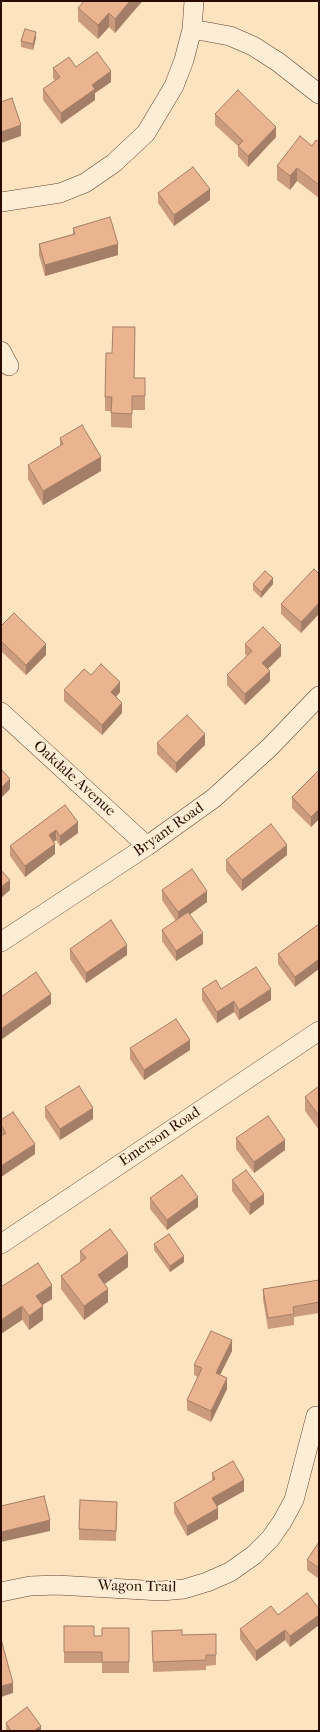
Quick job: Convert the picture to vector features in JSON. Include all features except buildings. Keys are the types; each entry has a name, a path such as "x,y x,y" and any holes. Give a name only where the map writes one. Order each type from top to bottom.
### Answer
{"street":[{"path":"1,202 60,193 86,183 114,163 146,133 174,86 184,60 192,29 194,1"},
{"path":"192,29 230,36 253,46 278,62 319,94"},
{"name":"Bryant Road","path":"1,942 147,846 214,798 270,748 319,696"},
{"name":"Oakdale Avenue","path":"1,712 147,846"},
{"name":"Emerson Road","path":"1,1244 319,1031"},
{"name":"Wagon Trail","path":"1,1592 30,1586 57,1585 161,1591 184,1589 207,1582 230,1572 254,1555 270,1539 282,1522 294,1500 316,1416"}]}
